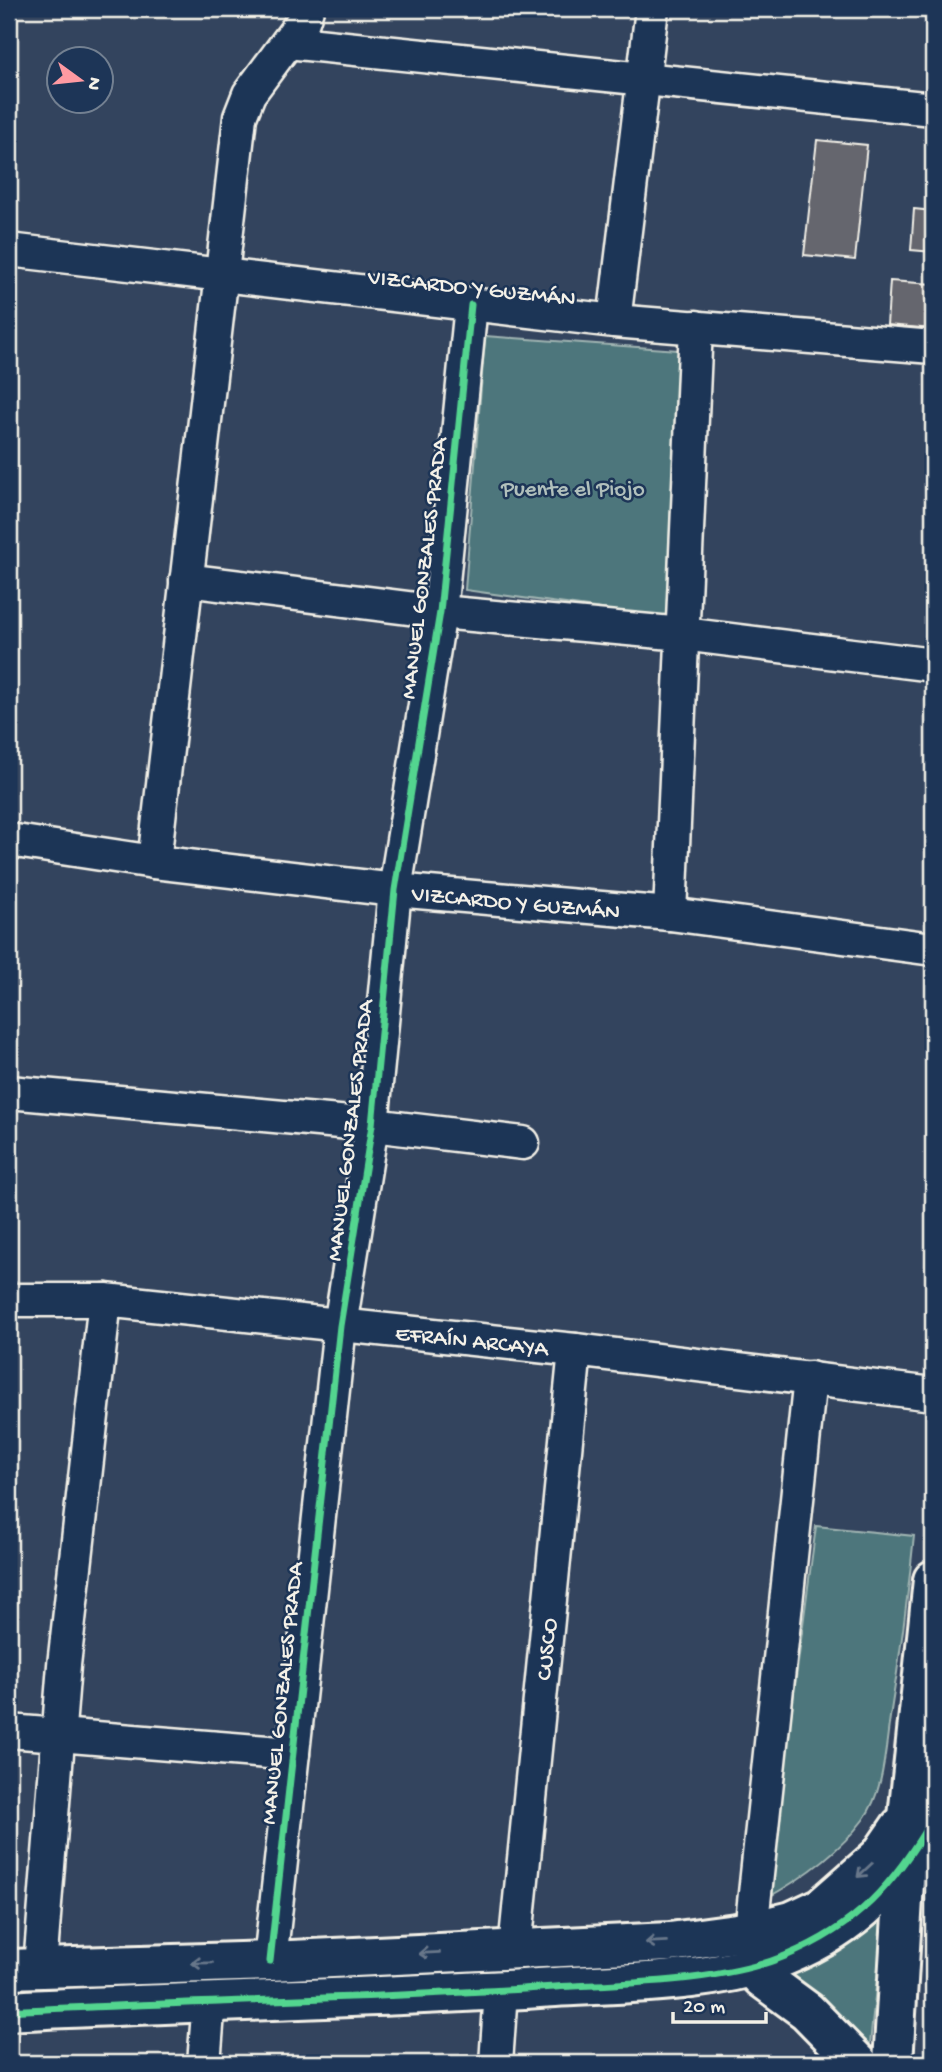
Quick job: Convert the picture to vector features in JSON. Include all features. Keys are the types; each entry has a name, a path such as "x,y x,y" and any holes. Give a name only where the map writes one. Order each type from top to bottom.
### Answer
{"main road":[{"path":"904,2063 912,2015 925,1816 933,1580"},
{"path":"9,2011 501,1991 667,1980 752,1949 792,1921 822,1907 925,1816"},
{"path":"893,2063 905,1865 925,1816"},
{"path":"24,1968 270,1961 670,1942 752,1949 785,1956 825,1936 858,1914 905,1865"},
{"path":"752,1949 780,1993 807,2011 858,2063"}],"street":[{"path":"154,862 240,117 249,94 303,21 307,9"},
{"path":"614,321 652,9"},
{"path":"288,42 933,109"},
{"name":"VIZCARDO Y GUZMÁN","path":"9,250 220,277 614,321 933,346"},
{"name":"MANUEL GONZALES PRADA","path":"270,1961 340,1326 372,1125 395,890 440,612 471,305"},
{"path":"670,914 696,327"},
{"path":"186,580 440,612 683,634 933,665"},
{"name":"VIZCARDO Y GUZMÁN","path":"9,840 154,862 395,890 670,914 933,949"},
{"path":"9,1093 372,1125 523,1143"},
{"name":"EFRAÍN ARCAYA","path":"9,1300 105,1300 575,1350 933,1394"},
{"path":"24,1968 61,1734 64,1665 105,1300"},
{"name":"CUSCO","path":"515,1949 575,1350"},
{"path":"752,1949 810,1378"},
{"path":"9,1731 293,1754"},
{"path":"496,2063 501,1991"},
{"path":"204,2063 209,2001"}],"green space":[{"name":"Puente el Piojo","path":"485,336 678,350 666,618 465,590"},
{"path":"816,1526 914,1536 904,1626 883,1771 870,1809 853,1832 831,1854 794,1882 767,1898"},
{"path":"884,1911 870,2044 865,2043 791,1981 788,1967"}],"building":[{"path":"817,140 867,145 855,260 804,255"},
{"path":"914,209 933,211 933,252 911,250"},
{"path":"890,281 933,284 933,329 887,325"}],"cycle path":[{"path":"270,1961 340,1326 372,1125 395,890 440,612 471,305"},
{"path":"9,2011 641,1983 731,1972 785,1956 811,1944 854,1917 872,1901 904,1863 933,1818"}]}
